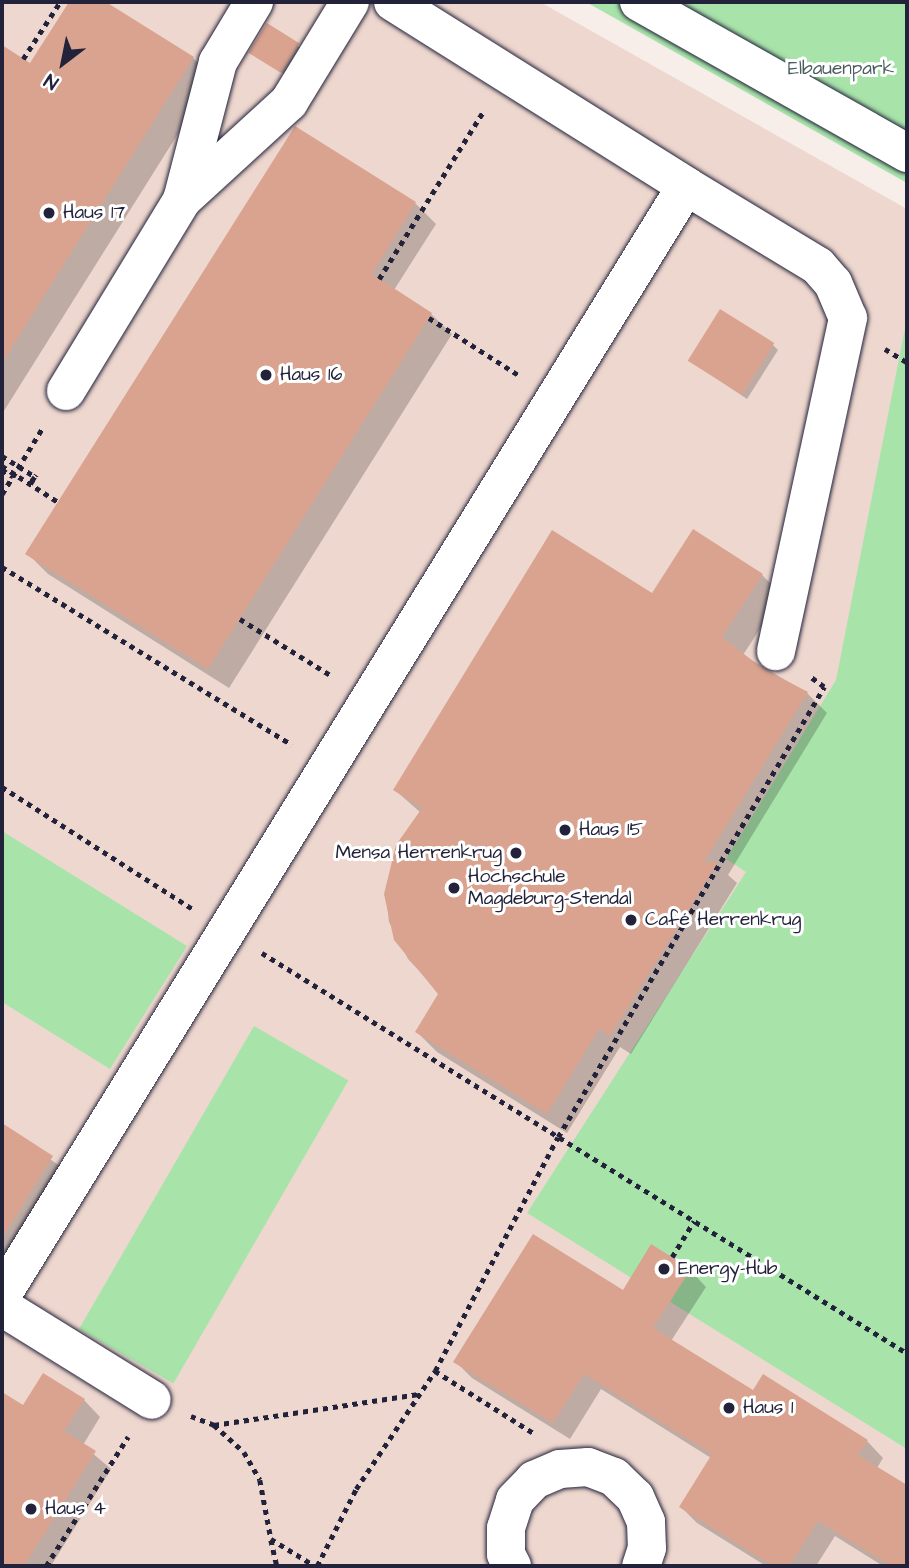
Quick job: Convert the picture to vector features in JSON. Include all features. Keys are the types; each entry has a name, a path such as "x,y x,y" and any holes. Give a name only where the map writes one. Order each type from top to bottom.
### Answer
{"lane":[{"path":"65,391 181,200 218,62 254,2"},
{"path":"181,200 289,102 350,2"},
{"path":"393,2 506,75 818,266 833,283 848,318 776,650"},
{"path":"639,2 907,153"},
{"path":"2,1296 326,765 686,186"},
{"path":"2,1307 152,1400"},
{"path":"512,1566 506,1554 506,1528 516,1500 534,1480 560,1468 587,1467 614,1477 635,1497 646,1522 647,1548 641,1566"}],"path":[{"path":"23,59 60,2"},
{"path":"379,279 506,75"},
{"path":"429,318 555,398"},
{"path":"2,494 65,391"},
{"path":"2,456 35,476"},
{"path":"2,456 35,476"},
{"path":"2,468 58,502 30,484"},
{"path":"30,484 35,476"},
{"path":"2,567 326,765"},
{"path":"240,619 369,699"},
{"path":"271,1539 316,1566 356,1489 435,1371 558,1137 824,687 776,650"},
{"path":"2,787 226,930 907,1353"},
{"path":"672,1257 694,1221"},
{"path":"435,1371 543,1439 560,1468"},
{"path":"277,1566 260,1480 244,1452 214,1425 419,1394"},
{"path":"46,1566 152,1400"}],"shaded area":[{"name":"Hochschule Magdeburg-Stendal","path":"2,2 540,2 907,209 907,1566 2,1566"}],"green space":[{"name":"Elbauenpark","path":"586,2 907,2 907,183"},
{"path":"907,318 907,1449 527,1213 746,872 726,859 836,680"},
{"path":"2,831 187,946 110,1069 2,1002"},
{"path":"254,1026 348,1080 173,1384 79,1329"}],"building":[{"name":"Haus 17","path":"69,2 106,2 194,57 2,363 2,45 30,63"},
{"path":"267,23 299,43 281,73 248,53"},
{"name":"Haus 16","path":"295,126 416,202 372,274 432,313 208,669 25,554"},
{"path":"720,309 774,343 742,395 688,361"},
{"name":"Haus 15","path":"693,529 763,574 722,637 762,668 808,692 704,862 718,862 610,1036 599,1029 547,1114 415,1032 438,994 394,940 384,894 396,845 422,808 393,790 552,530 652,593"},
{"path":"2,1123 53,1156 2,1238"},
{"name":"Haus 1","path":"533,1234 623,1290 651,1244 691,1269 653,1328 753,1390 763,1374 868,1440 858,1455 907,1485 907,1566 891,1566 818,1521 789,1566 773,1566 679,1507 712,1454 584,1374 553,1423 453,1362"},
{"name":"Haus 4","path":"43,1373 85,1399 64,1431 96,1451 24,1566 2,1566 2,1392 23,1405"}],"place":[{"name":"Haus 17","path":"49,213"},
{"name":"Haus 16","path":"266,375"},
{"name":"Haus 15","path":"565,830"},
{"name":"Mensa Herrenkrug","path":"516,853"},
{"name":"Hochschule Magdeburg-Stendal","path":"454,888"},
{"name":"Café Herrenkrug","path":"631,920"},
{"name":"Energy-Hub","path":"664,1269"},
{"name":"Haus 1","path":"729,1408"},
{"name":"Haus 4","path":"31,1509"}]}
